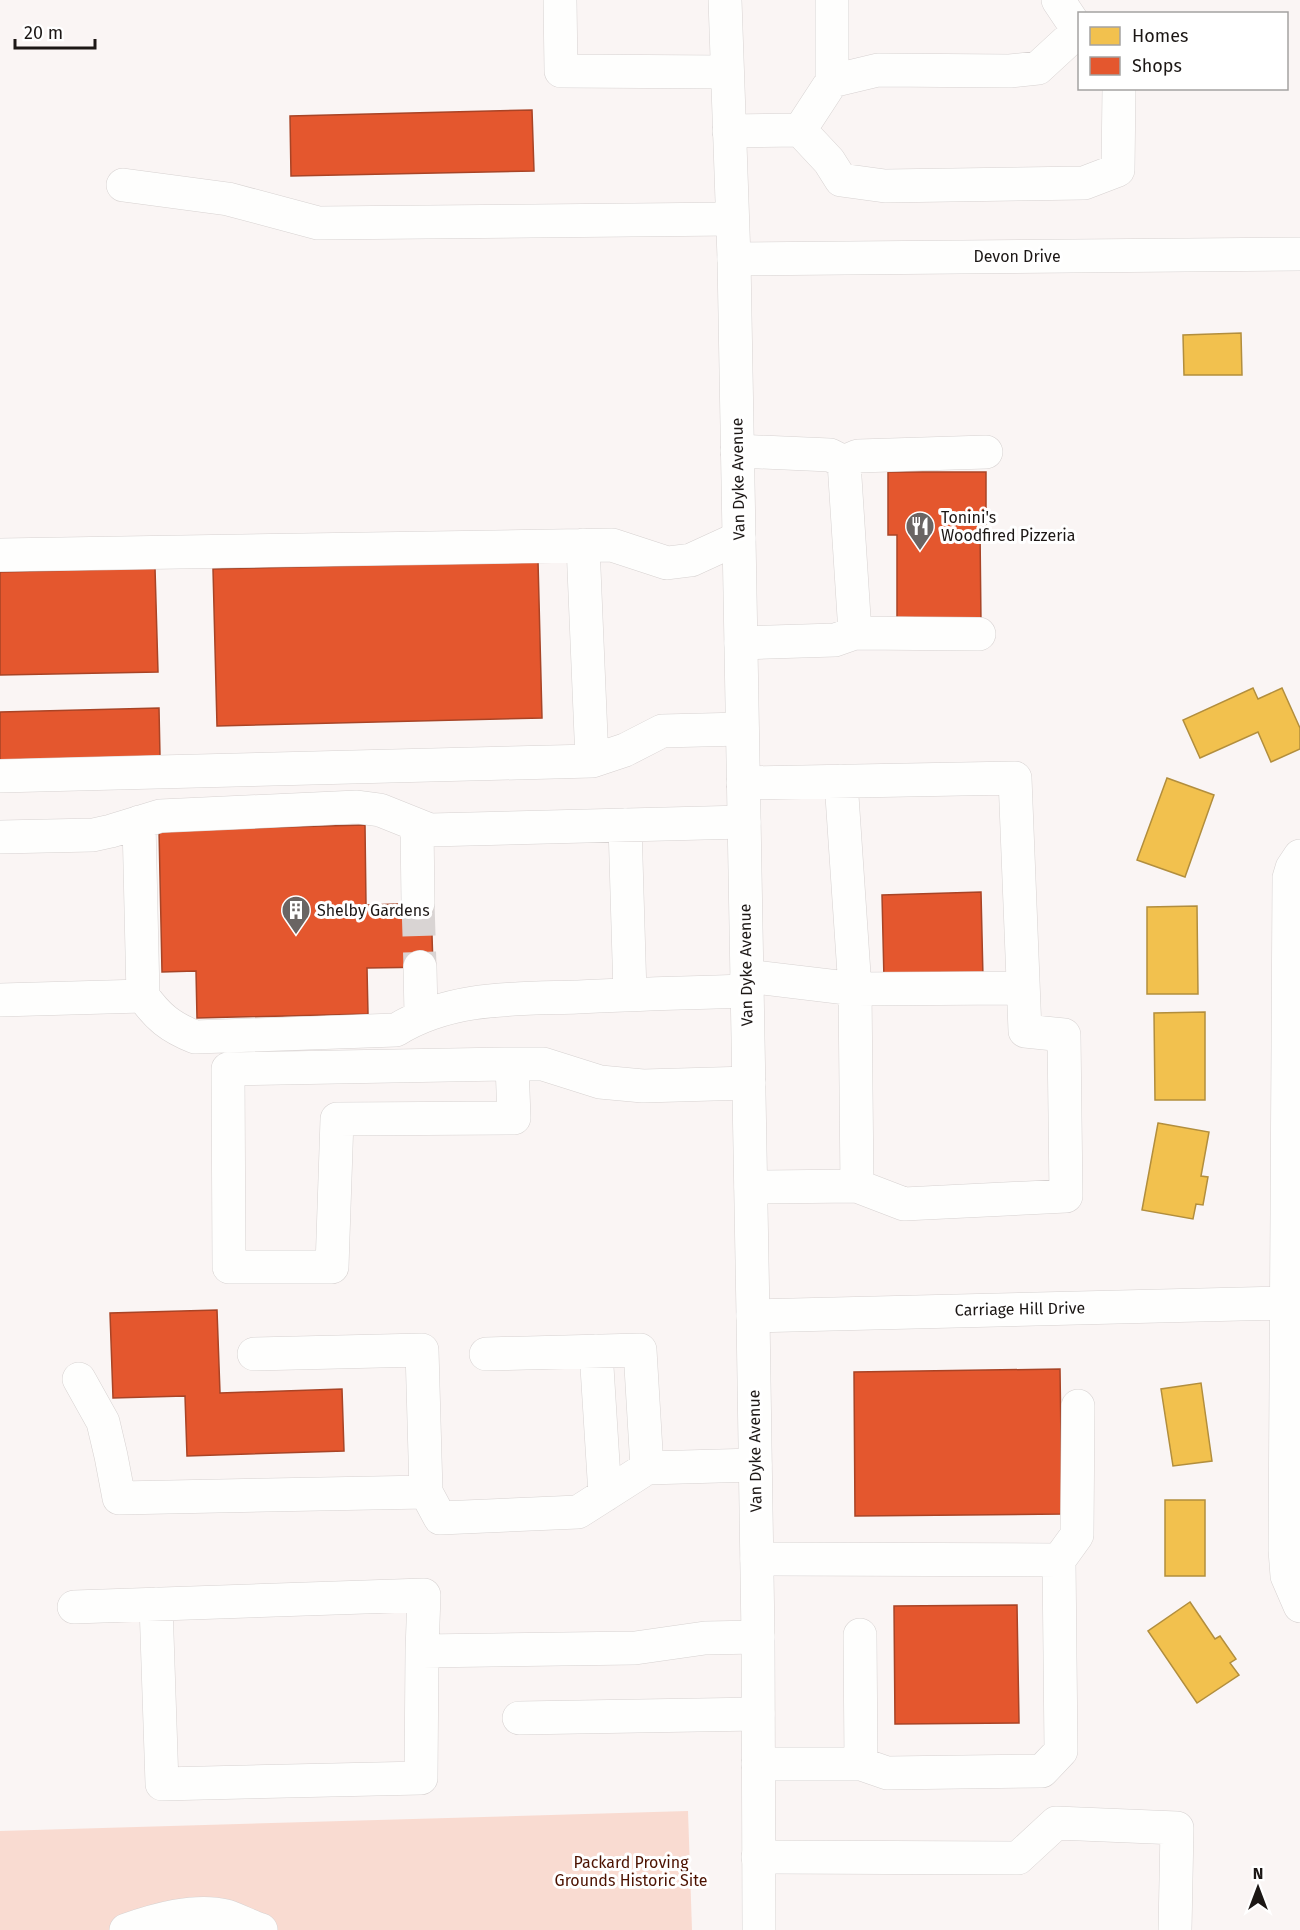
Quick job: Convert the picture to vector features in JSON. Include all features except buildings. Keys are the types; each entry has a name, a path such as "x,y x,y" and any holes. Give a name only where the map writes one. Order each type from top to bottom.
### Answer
{"main road":[{"path":"560,0 561,71 728,72"},
{"name":"Van Dyke Avenue","path":"725,0 734,259 751,1187 758,1637 759,1930"},
{"path":"801,130 832,81 832,0"},
{"path":"1058,0 1078,31"},
{"path":"832,81 878,70 1010,71 1038,68 1078,34"},
{"path":"729,130 801,130 829,161 841,180 885,186 1084,183 1118,170 1119,90"},
{"path":"123,185 228,199 318,223 732,219"},
{"name":"Devon Drive","path":"734,259 1300,254"},
{"path":"737,452 830,454 844,462"},
{"path":"844,462 858,456 986,452"},
{"path":"844,462 855,633"},
{"path":"0,555 612,545 667,563 691,560 739,538"},
{"path":"583,545 592,761"},
{"path":"741,643 835,640 855,633 979,634"},
{"path":"0,776 592,761 625,750 662,731 742,729"},
{"path":"743,783 1015,778 1025,1031 1064,1035 1066,1196 904,1204 857,1186 751,1187"},
{"path":"841,781 855,989 857,1186"},
{"path":"0,837 93,835 160,816 357,807 380,810 430,830 744,822"},
{"path":"139,822 142,996 154,1012 175,1029 195,1037 396,1030 432,1012 482,1001 630,994 747,983 855,989 1023,988"},
{"path":"417,825 418,903"},
{"path":"625,825 630,994"},
{"path":"1300,856 1289,878 1294,1236 1287,1303 1285,1550 1287,1576 1300,1606"},
{"path":"420,967 421,1016"},
{"path":"0,1000 142,996"},
{"path":"512,1064 514,1118 337,1119 332,1267 229,1267 228,1069 512,1064 543,1064 600,1082 644,1086 749,1083"},
{"name":"Carriage Hill Drive","path":"753,1316 1287,1303"},
{"path":"254,1354 422,1350 426,1492 440,1518 578,1512 647,1468 755,1465"},
{"path":"486,1354 640,1350 647,1468"},
{"path":"596,1351 605,1495"},
{"path":"79,1379 103,1422 118,1498 426,1492"},
{"path":"758,1764 861,1764 887,1773 1042,1771 1061,1751 1059,1560 1077,1535 1078,1406"},
{"path":"757,1559 1059,1560"},
{"path":"74,1607 424,1594 421,1778 162,1784 156,1604"},
{"path":"860,1635 861,1764"},
{"path":"422,1651 635,1648 705,1638 758,1637"},
{"path":"519,1719 758,1714"},
{"path":"758,1857 1018,1858 1056,1823 1177,1828 1175,1930"},
{"path":"126,1930 156,1920 191,1914 225,1916 261,1930"}],"green space":[{"name":"Packard Proving Grounds Historic Site","path":"688,1811 692,1930 0,1930 0,1831"}],"tunnel":[{"path":"418,903 420,967"}],"place":[{"name":"Tonini's Woodfired Pizzeria","path":"920,552"},
{"name":"Shelby Gardens","path":"296,936"}]}
